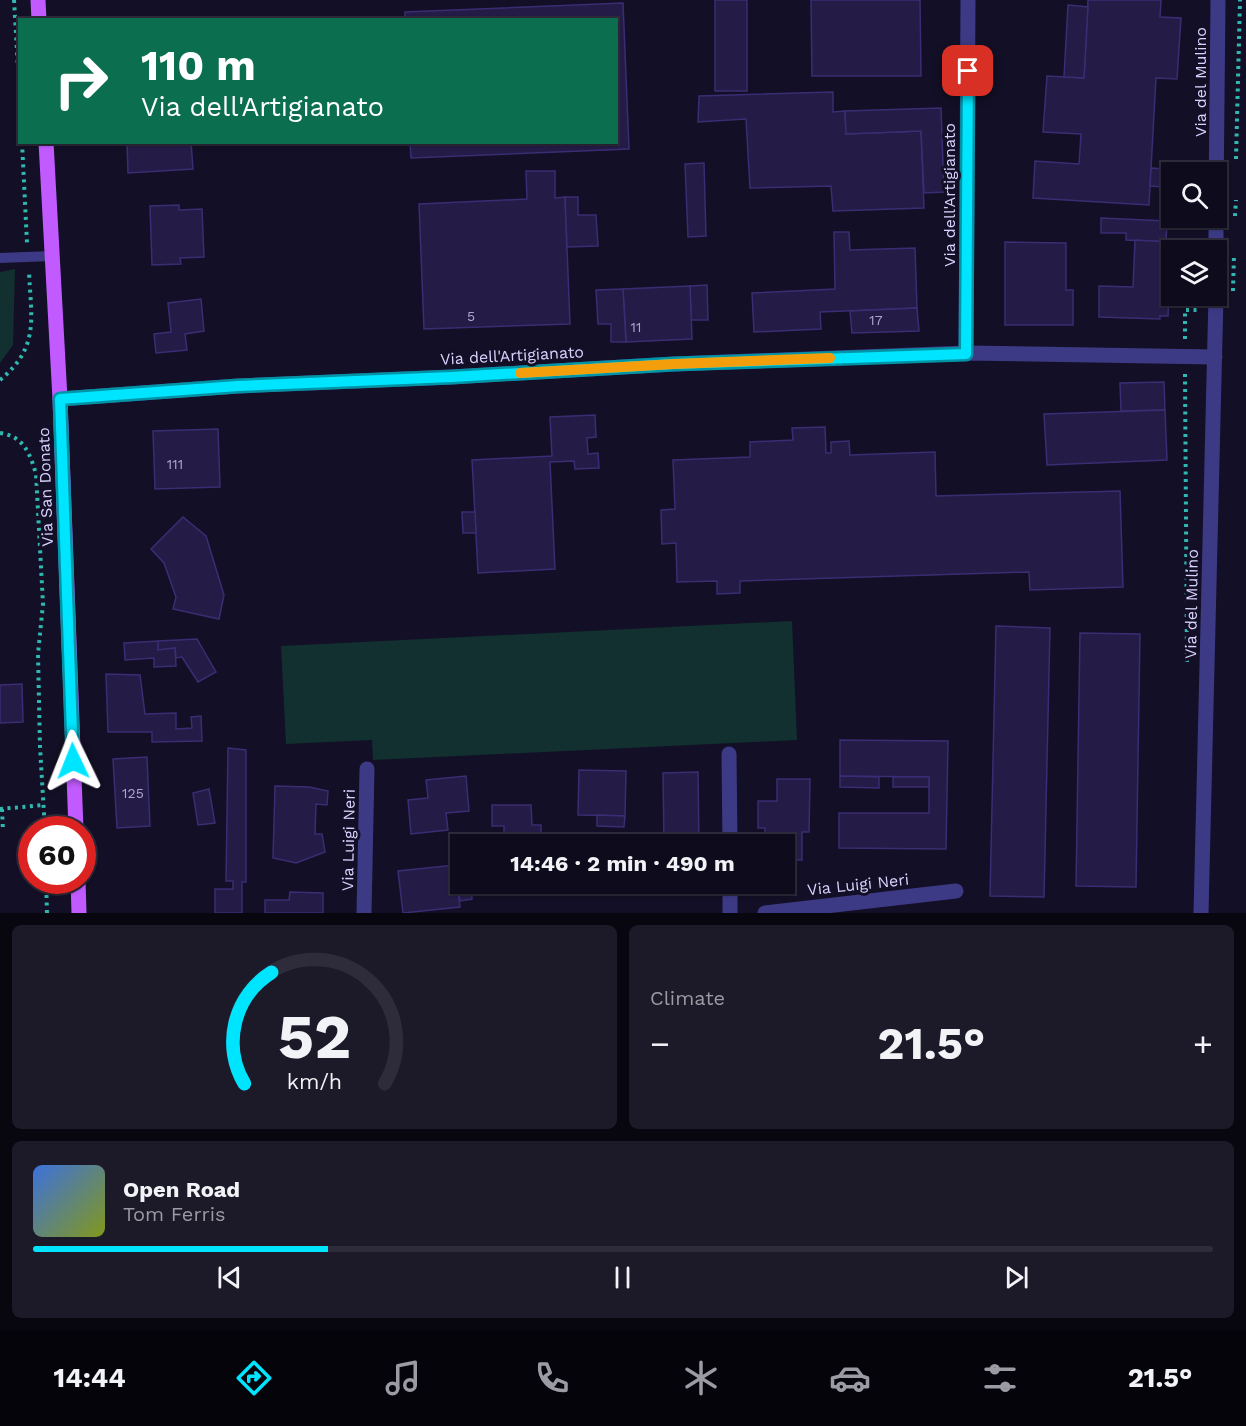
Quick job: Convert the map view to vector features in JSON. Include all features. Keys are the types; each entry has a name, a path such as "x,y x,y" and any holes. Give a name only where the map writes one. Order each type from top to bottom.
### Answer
{"main road":[{"path":"38,0 39,18"},
{"name":"Via San Donato","path":"46,144 60,399 75,816"},
{"path":"78,894 79,913"}],"street":[{"name":"Via dell'Artigianato","path":"966,354 968,0"},
{"name":"Via del Mulino","path":"1216,162 1218,0"},
{"name":"Via del Mulino","path":"1201,913 1216,306"},
{"name":"Via dell'Artigianato","path":"60,399 238,386 674,364 966,354 1215,357"},
{"path":"729,754 730,834"},
{"name":"Via Luigi Neri","path":"364,913 367,769"},
{"name":"Via Luigi Neri","path":"765,913 956,891"},
{"path":"730,894 730,913"}],"lane":[{"path":"0,258 52,256"}],"path":[{"path":"14,0 18,69"},
{"path":"1236,167 1240,0"},
{"path":"1235,226 1236,191"},
{"path":"1223,306 1233,310 1234,250"},
{"path":"1187,675 1185,310 1203,306"},
{"path":"0,433 13,436 22,443 30,454 36,474 43,604 38,654 44,816"},
{"path":"3,831 1,809 44,806"},
{"path":"46,894 47,913"}],"green space":[{"path":"15,269 13,345 0,363 0,272"},
{"path":"792,621 797,740 373,760 372,740 286,744 281,646"}],"building":[{"path":"715,0 747,0 747,91 715,91"},
{"path":"811,0 920,0 921,76 812,76"},
{"path":"1088,0 1161,0 1160,17 1181,18 1177,79 1156,78 1149,205 1033,198 1035,161 1079,164 1081,134 1043,132 1047,76 1084,78"},
{"path":"623,3 629,149 411,158 410,144 618,144 618,18 405,18 405,12"},
{"path":"1068,5 1088,7 1084,78 1064,77"},
{"path":"833,92 833,112 845,111 846,134 921,131 924,208 833,211 831,186 750,188 746,119 698,122 699,96"},
{"path":"941,108 944,192 924,193 921,131 846,134 845,111"},
{"path":"127,144 191,144 193,169 128,173"},
{"path":"704,163 706,236 688,237 685,164"},
{"path":"1151,168 1161,169 1161,187 1150,186"},
{"path":"526,171 555,171 555,198 565,197 570,324 424,329 419,204 527,199"},
{"path":"565,197 578,197 578,215 596,215 598,246 567,247"},
{"path":"179,205 179,210 202,209 204,257 180,258 181,264 152,265 150,206"},
{"path":"1101,218 1161,221 1161,228 1167,228 1166,240 1161,242 1126,240 1126,233 1101,233"},
{"path":"834,232 849,232 850,250 915,248 917,308 820,312 821,329 754,332 752,293 835,289"},
{"path":"1135,240 1161,241 1161,306 1168,306 1168,316 1160,316 1160,319 1099,317 1099,286 1133,287"},
{"path":"1005,242 1066,243 1066,290 1073,290 1073,325 1005,325"},
{"path":"707,285 708,320 691,320 690,286"},
{"path":"690,286 692,339 626,342 623,289"},
{"path":"623,289 626,342 611,342 611,324 598,324 596,290"},
{"path":"201,299 204,331 185,334 187,350 156,353 154,334 171,332 168,303"},
{"path":"917,308 919,331 852,333 850,311"},
{"path":"1164,382 1165,410 1121,411 1120,383"},
{"path":"1165,410 1167,460 1047,465 1044,414"},
{"path":"595,415 596,437 587,438 588,454 598,453 599,468 575,469 574,461 550,462 555,569 478,573 472,460 552,456 550,417"},
{"path":"825,427 826,453 831,453 831,442 849,441 850,455 935,452 936,496 1120,491 1123,587 1030,590 1029,572 740,581 740,593 717,594 717,581 677,582 676,543 662,544 661,510 675,509 673,460 750,457 750,442 793,440 792,428"},
{"path":"218,429 220,487 155,489 153,431"},
{"path":"462,512 475,512 476,533 463,533"},
{"path":"183,517 206,536 224,595 219,619 173,609 176,597 164,563 151,549"},
{"path":"996,626 1050,628 1044,897 990,896"},
{"path":"1080,633 1140,634 1136,887 1076,886"},
{"path":"197,639 216,672 198,682 182,657 176,658 175,648 158,650 158,641"},
{"path":"158,641 158,650 175,648 176,666 154,667 154,658 125,660 124,643"},
{"path":"106,674 140,675 145,714 176,713 176,729 192,728 191,717 201,716 202,741 152,742 152,732 108,732"},
{"path":"22,684 23,722 0,723 0,685"},
{"path":"840,740 948,741 946,849 839,848 839,813 929,813 929,777 840,776"},
{"path":"228,748 246,750 246,882 242,882 242,913 215,913 215,889 233,889 233,881 226,881"},
{"path":"147,757 150,826 117,828 113,759"},
{"path":"579,770 626,771 625,816 578,815"},
{"path":"698,772 699,834 664,834 663,773"},
{"path":"466,776 469,811 446,813 448,830 411,834 408,800 428,798 426,780"},
{"path":"840,776 879,777 879,788 840,787"},
{"path":"893,777 929,777 929,787 893,787"},
{"path":"777,779 810,779 809,832 802,832 802,860 795,860 795,834 765,834 765,828 758,828 758,801 777,801"},
{"path":"275,786 309,787 328,791 327,805 316,804 315,834 322,834 325,852 296,863 273,858"},
{"path":"209,789 215,823 198,825 193,793"},
{"path":"492,805 531,805 532,825 541,825 541,834 504,834 504,826 492,826"},
{"path":"597,815 625,816 624,827 597,826"},
{"path":"450,866 450,894 458,894 460,907 403,913 398,871"},
{"path":"290,892 323,893 323,913 265,913 265,900 289,900"},
{"path":"459,894 472,894 472,899 460,901"}],"slow traffic":[{"path":"520,373 830,358"}],"route":[{"path":"73,761 60,399 238,386 674,364 966,354 968,71"}]}
